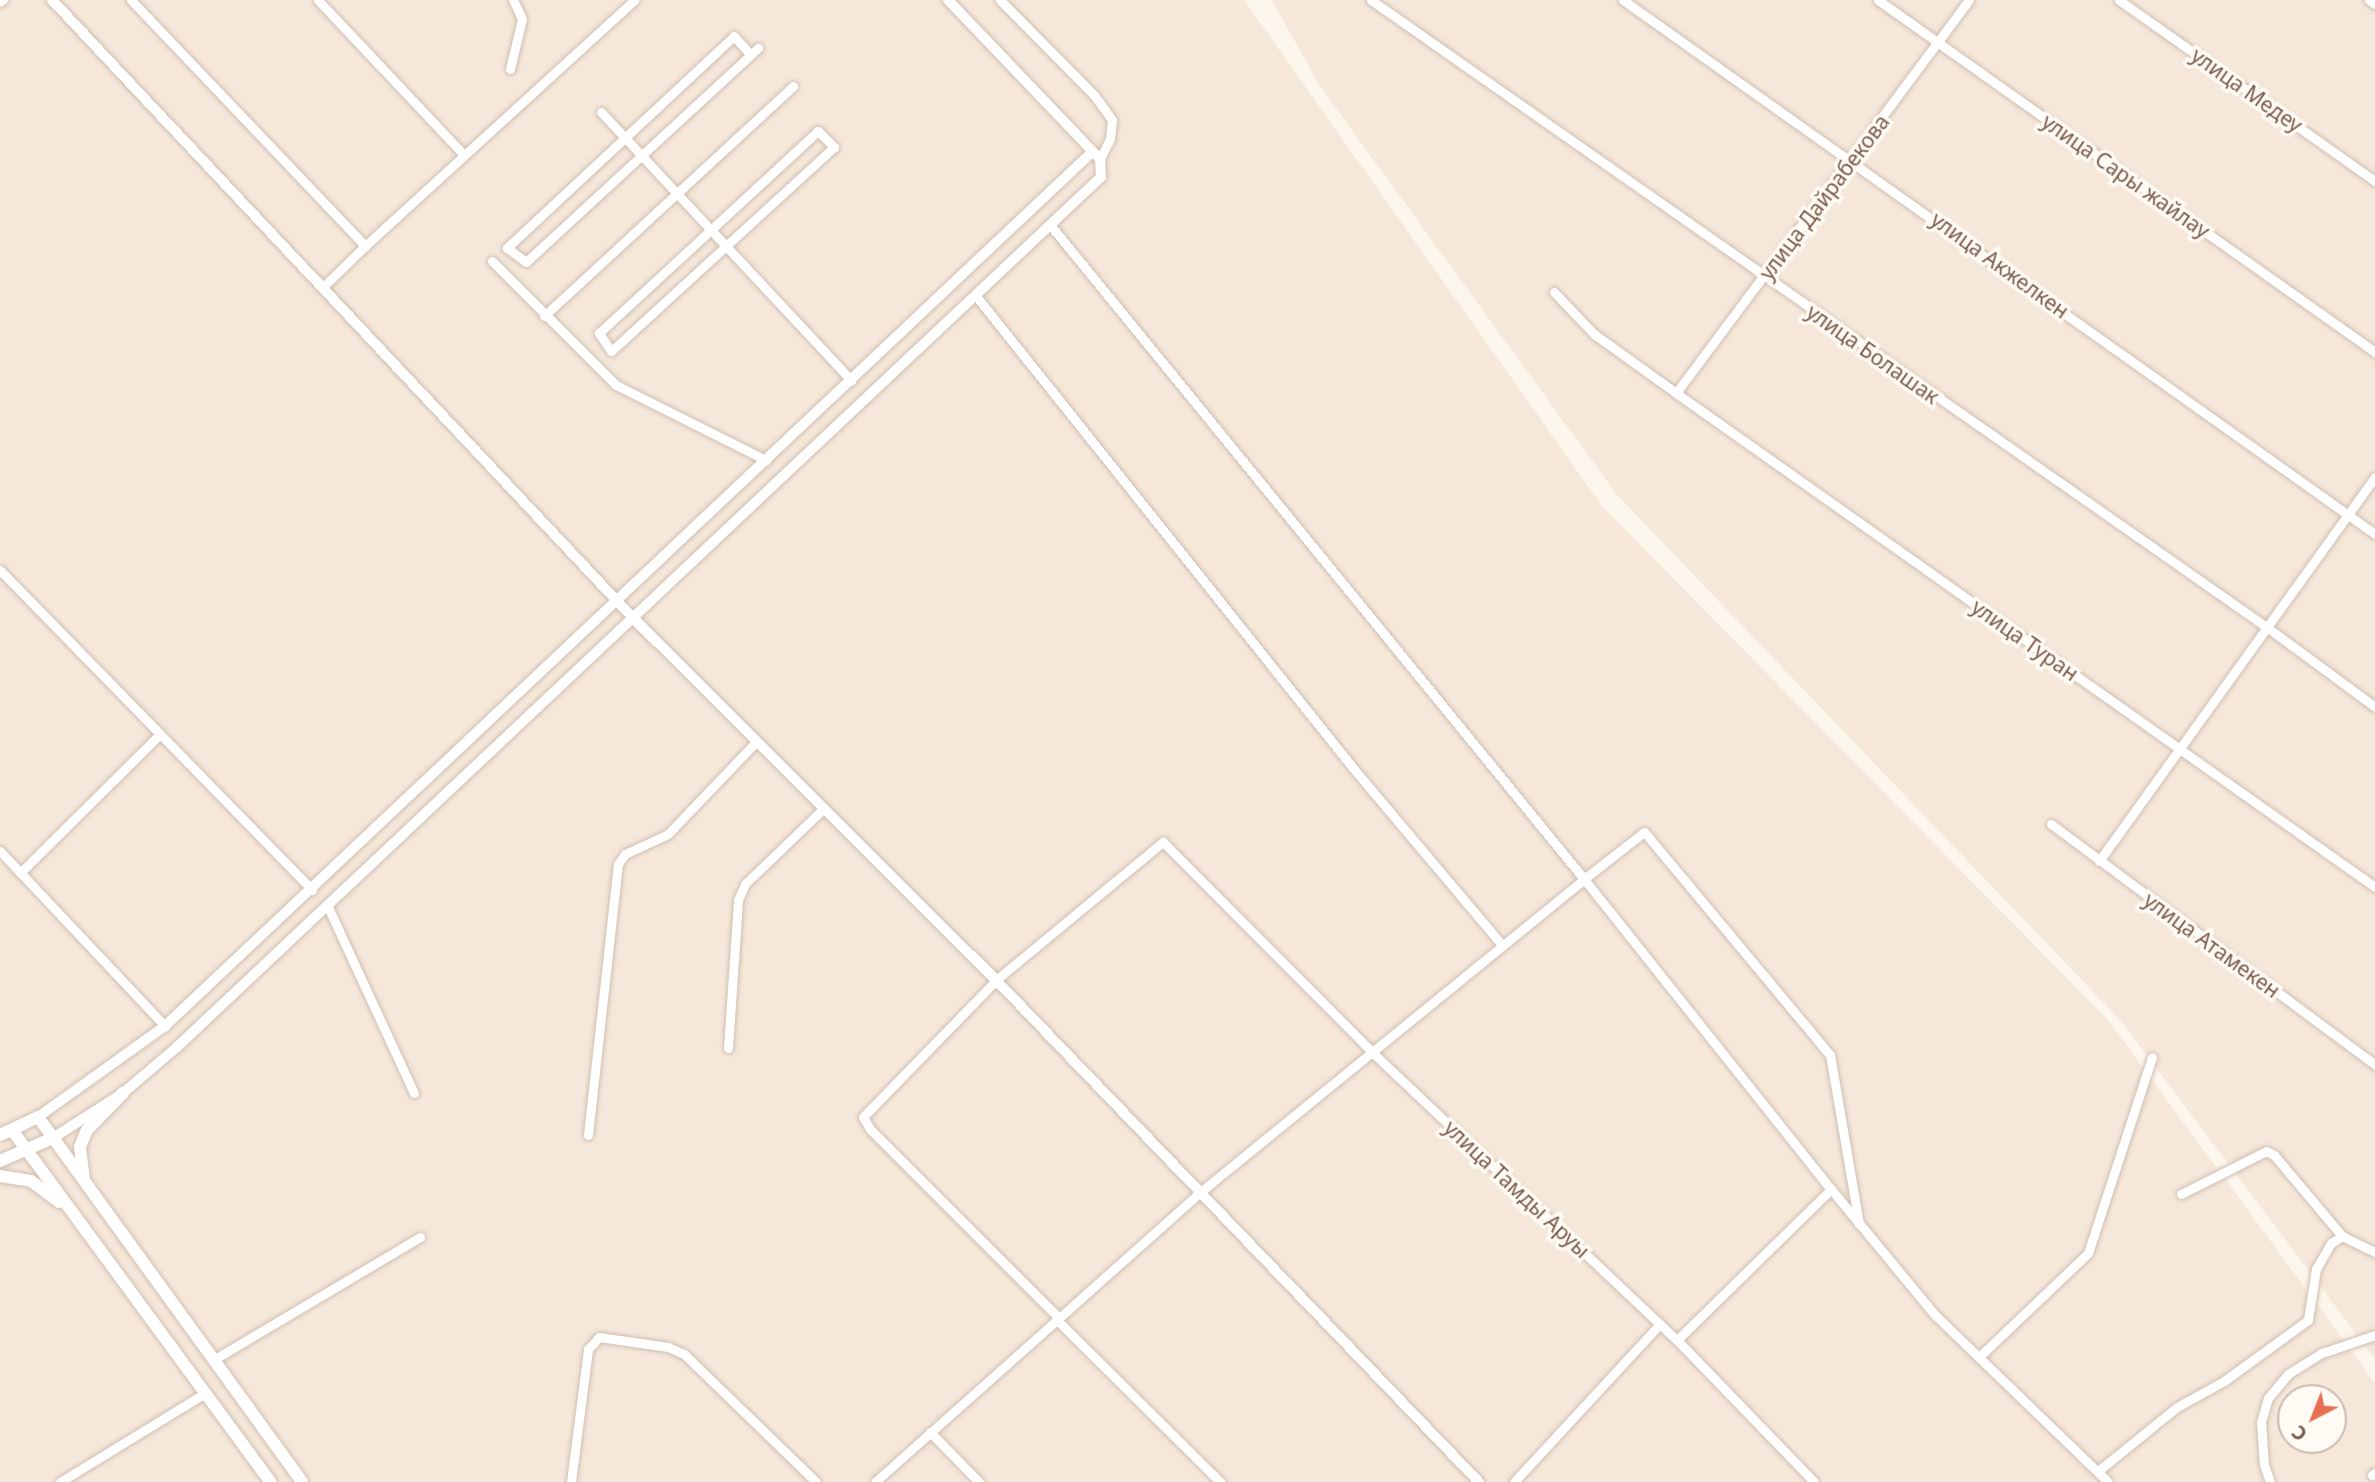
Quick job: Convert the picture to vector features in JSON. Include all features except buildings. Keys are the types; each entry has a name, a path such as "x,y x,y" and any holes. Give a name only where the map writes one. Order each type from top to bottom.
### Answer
{"main road":[{"path":"86,1187 80,1147 87,1130 123,1093"},
{"path":"271,1482 28,1151 6,1132 38,1116 86,1187 302,1482"},
{"path":"0,1161 53,1138"},
{"path":"0,1176 31,1181 78,1222"}],"street":[{"path":"52,0 324,286 649,635 996,980 1198,1194 1479,1482"},
{"path":"131,0 365,246"},
{"path":"318,0 464,155"},
{"path":"510,69 522,19 513,0"},
{"path":"324,286 634,0"},
{"path":"53,1138 123,1093 328,907 1101,177 1096,155 948,0"},
{"path":"38,1116 165,1026 1110,139 1111,120 1094,95 1000,0"},
{"name":"улица Болашак","path":"1371,0 1764,278 2268,628 2375,707"},
{"name":"улица Акжелкен","path":"1623,0 1852,159 2375,534"},
{"name":"улица Сары жайлау","path":"1878,0 2375,352"},
{"name":"улица Дайрабекова","path":"1676,393 1940,44 1969,0"},
{"name":"улица Медеу","path":"2119,0 2375,181"},
{"path":"2369,0 2375,4"},
{"path":"734,36 754,51 526,262 508,248 625,138 734,36"},
{"path":"544,316 793,86"},
{"path":"601,112 851,380"},
{"path":"818,131 834,145 611,351 599,333 709,228 818,131"},
{"path":"1051,226 1584,879 1934,1314 2108,1482"},
{"path":"492,261 544,316 616,385 766,460"},
{"name":"улица Туран","path":"1554,292 1594,334 2375,887"},
{"path":"976,296 1353,768 1502,945"},
{"path":"2099,861 2182,750 2375,477"},
{"path":"0,570 312,890"},
{"path":"649,603 645,615 649,635"},
{"path":"616,633 635,630 649,635"},
{"path":"20,873 160,734"},
{"path":"588,1135 618,864 625,854 668,834 755,742"},
{"path":"729,1048 738,900 745,884 822,808"},
{"name":"улица Атамекен","path":"2051,824 2375,1065"},
{"path":"875,1482 1198,1194 1644,832 1830,1055 1860,1224"},
{"name":"улица Тамды Аруы","path":"1058,1319 870,1129 863,1117 996,980 1155,844 1169,844 1372,1052 1677,1340 1814,1482"},
{"path":"0,851 165,1026"},
{"path":"328,907 414,1093"},
{"path":"1980,1356 2088,1253 2152,1057"},
{"path":"2181,1194 2266,1151 2274,1155 2342,1237 2375,1252"},
{"path":"1677,1340 1831,1189"},
{"path":"213,1360 420,1237"},
{"path":"2098,1471 2177,1407 2224,1381 2308,1320 2316,1269 2331,1243 2342,1237"},
{"path":"1058,1319 1220,1482"},
{"path":"1514,1482 1660,1324"},
{"path":"2270,1482 2264,1465 2261,1422 2268,1398 2288,1374 2322,1353 2375,1335"},
{"path":"570,1482 587,1349 599,1337 668,1347 684,1354 816,1482"},
{"path":"60,1482 205,1394"},
{"path":"930,1432 979,1482"}],"shaded area":[{"path":"0,0 1244,0 1602,506 2108,1020 2375,1383 2375,1482 0,1482"},
{"path":"1272,0 2375,0 2375,1359 2122,1022 1617,495 1319,85"}]}
